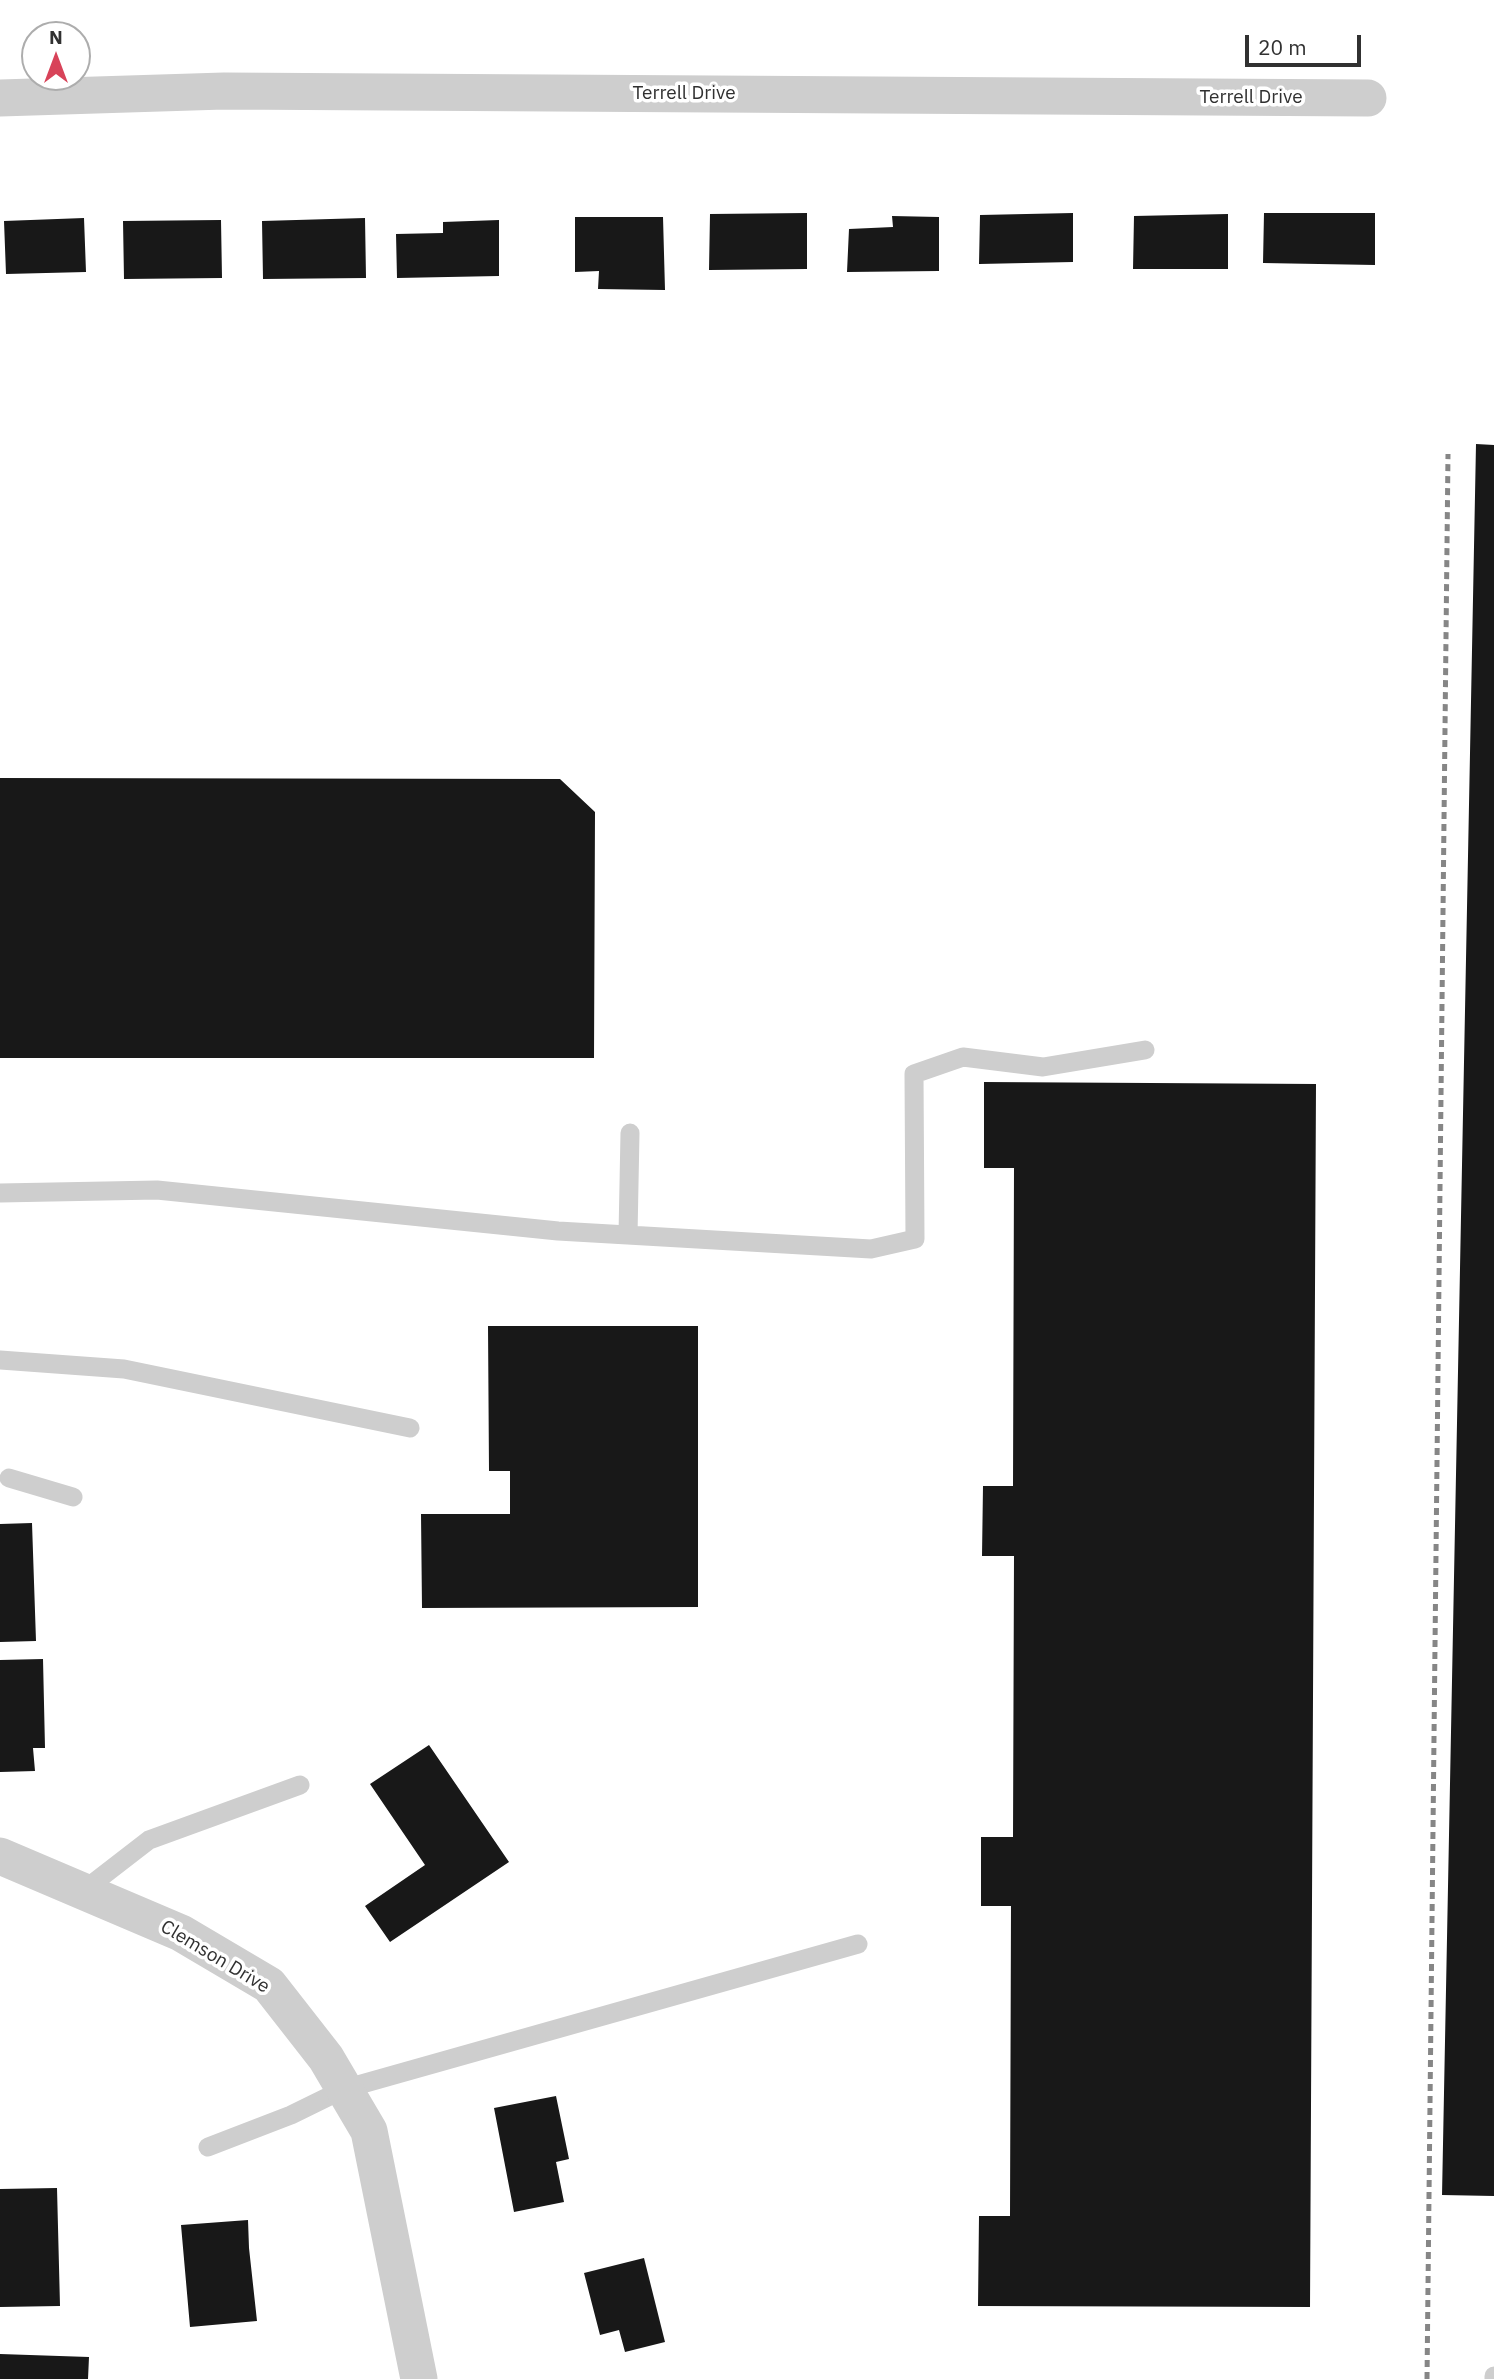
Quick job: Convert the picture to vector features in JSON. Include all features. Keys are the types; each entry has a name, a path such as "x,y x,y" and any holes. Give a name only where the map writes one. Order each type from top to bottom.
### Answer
{"street":[{"name":"Terrell Drive","path":"0,98 224,91 1368,98"},
{"name":"Clemson Drive","path":"0,1856 181,1933 270,1985 326,2058 369,2131 419,2379"}],"lane":[{"path":"0,1193 157,1190 558,1231 871,1249 915,1239 914,1074 962,1057 1043,1067 1145,1050"},
{"path":"628,1235 629,1133"},
{"path":"0,1360 124,1369 410,1428"},
{"path":"9,1478 73,1497"},
{"path":"83,1891 149,1840 300,1785"},
{"path":"208,2147 291,2115 344,2089 858,1944"}],"building":[{"path":"807,213 807,269 709,270 710,214"},
{"path":"1073,213 1073,262 979,264 980,215"},
{"path":"1264,213 1375,213 1375,265 1263,263"},
{"path":"1228,214 1228,269 1133,269 1134,216"},
{"path":"892,216 939,217 939,271 847,272 849,229 893,227"},
{"path":"575,217 663,217 665,290 598,289 599,271 575,272"},
{"path":"84,218 86,272 6,274 4,221"},
{"path":"365,218 366,278 263,279 262,221"},
{"path":"221,220 222,278 124,279 123,221"},
{"path":"499,220 499,276 397,278 396,234 443,233 443,222"},
{"path":"1476,444 1494,445 1494,2196 1442,2195"},
{"path":"0,778 560,779 595,812 594,1058 0,1058"},
{"path":"984,1082 1316,1084 1310,2307 978,2306 979,2216 1010,2216 1011,1906 981,1906 981,1837 1013,1837 1014,1556 982,1556 983,1486 1013,1486 1014,1168 984,1168"},
{"path":"488,1326 698,1326 698,1607 422,1608 421,1514 510,1514 510,1471 489,1471"},
{"path":"32,1523 36,1641 0,1642 0,1524"},
{"path":"43,1659 45,1748 33,1748 35,1771 0,1772 0,1660"},
{"path":"429,1745 509,1862 390,1942 365,1906 425,1865 370,1784"},
{"path":"556,2096 569,2159 556,2162 564,2202 514,2212 494,2108"},
{"path":"57,2188 60,2306 0,2307 0,2189"},
{"path":"248,2220 257,2321 190,2327 181,2225"},
{"path":"644,2258 665,2342 625,2352 619,2330 600,2335 584,2273"},
{"path":"0,2354 89,2357 88,2379 0,2379"}],"railway":[{"path":"1427,2379 1448,454"}]}
